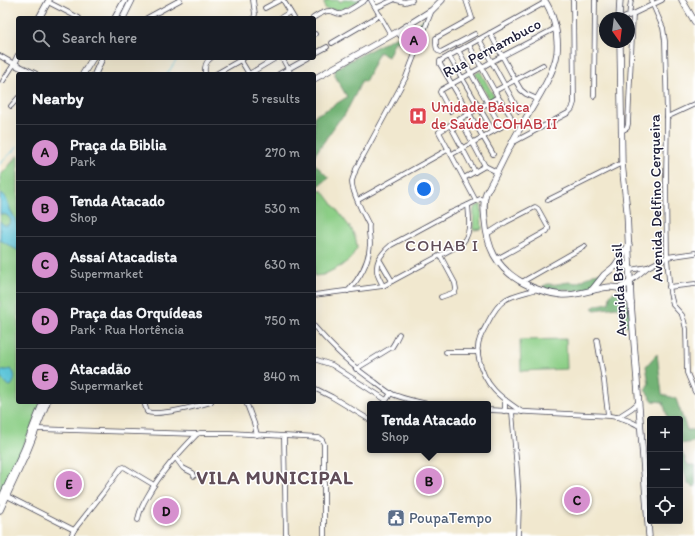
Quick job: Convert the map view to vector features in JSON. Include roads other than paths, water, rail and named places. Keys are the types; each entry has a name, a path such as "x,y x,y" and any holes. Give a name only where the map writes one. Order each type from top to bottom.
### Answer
{"main road":[{"path":"116,16 125,0"},
{"path":"124,16 132,0"},
{"path":"619,12 620,0"},
{"path":"682,0 695,22"},
{"path":"40,16 49,1"},
{"path":"545,1 553,17 556,28 558,42 557,53 554,64 537,99 511,144 486,193 484,200 485,225 491,248 497,259 506,270 515,278 537,289 564,295 609,287 618,288 630,282"},
{"path":"316,78 394,34 432,10 439,2"},
{"name":"Avenida Brasil","path":"620,48 622,163 627,211 631,303 649,536"},
{"path":"16,60 14,64 26,72"},
{"path":"84,72 91,60"},
{"path":"96,72 101,60"},
{"path":"592,290 604,275 614,267 628,245"},
{"path":"614,267 627,265 630,269"},
{"path":"604,275 605,282 609,287"},
{"path":"618,288 631,303"},
{"path":"0,501 24,450 42,404"},
{"path":"0,510 28,452 46,404"}],"street":[{"path":"151,16 180,0"},
{"path":"253,0 254,16"},
{"path":"265,8 281,0 293,16"},
{"path":"316,16 327,11 339,14 343,13 365,0"},
{"path":"371,0 394,34 416,52"},
{"path":"376,8 393,0"},
{"path":"396,0 406,2 412,0"},
{"path":"466,0 472,16 471,19 436,38 437,50 439,52 475,34"},
{"path":"511,144 568,113 572,109 574,103 573,0"},
{"path":"594,96 595,0"},
{"path":"631,0 631,12"},
{"path":"635,13 652,2 662,0"},
{"path":"49,1 76,16"},
{"path":"493,154 440,64 441,60 545,1"},
{"name":"Avenida Delfino Cerqueira","path":"652,2 663,28 665,41 667,117 667,257 669,287 673,305 682,315 686,329 688,373 695,392"},
{"path":"348,291 363,272 370,247 369,225 355,196 352,181 356,169 406,77 432,10"},
{"path":"283,16 290,12"},
{"path":"332,43 380,15"},
{"name":"Rua Pernambuco","path":"450,111 440,92 441,90 556,28"},
{"path":"490,33 523,92 537,99"},
{"path":"478,39 519,111"},
{"path":"452,154 501,127 510,121 511,118 469,44"},
{"path":"316,53 327,47"},
{"path":"621,131 627,128 628,124 630,48"},
{"path":"458,50 501,127"},
{"path":"0,56 14,64 3,81"},
{"path":"449,56 493,131"},
{"path":"205,72 206,64 209,60"},
{"path":"219,72 240,60"},
{"path":"242,60 248,72"},
{"path":"252,72 273,60"},
{"path":"283,60 290,72"},
{"path":"283,72 304,60"},
{"path":"495,91 543,65"},
{"path":"476,201 439,132 498,97"},
{"path":"11,106 16,100"},
{"path":"667,117 695,104"},
{"path":"460,119 485,166 497,172"},
{"path":"450,125 475,172"},
{"path":"358,200 449,149"},
{"path":"548,200 622,163"},
{"path":"464,178 485,166"},
{"path":"383,286 376,269 379,259 391,245 450,213 480,199 484,200"},
{"path":"316,295 383,286 461,244 466,239 470,222 468,205"},
{"path":"487,234 535,207 538,209 548,226 546,231 497,259"},
{"path":"522,282 585,246"},
{"path":"630,282 648,267 667,257 695,253"},
{"path":"440,255 455,283 456,289 455,292 441,297"},
{"path":"379,259 392,282"},
{"path":"630,269 648,267"},
{"path":"669,287 695,284"},
{"path":"522,412 494,391 486,380 482,370 478,347 480,338 502,302 507,298 537,289"},
{"path":"316,298 322,295"},
{"path":"316,328 335,350 356,369 391,393 416,401"},
{"path":"356,369 392,347 399,334"},
{"path":"598,340 608,415"},
{"path":"446,352 478,352"},
{"path":"316,360 332,365 384,401"},
{"path":"316,389 367,418"},
{"path":"386,401 391,393"},
{"path":"504,411 505,400"},
{"path":"618,417 639,402"},
{"path":"145,404 147,412 152,413 190,408 204,404"},
{"path":"247,404 257,435"},
{"path":"491,410 608,415 632,422 641,427"},
{"path":"512,412 518,478 518,536"},
{"path":"37,429 319,438 324,444 324,536"},
{"path":"138,520 144,503 154,485 174,457 199,434"},
{"path":"284,437 286,536"},
{"path":"174,457 183,468 194,476"},
{"path":"71,536 121,468 124,467 154,485"},
{"path":"7,496 74,530"}],"water":[{"path":"0,192 5,196 15,218 16,249 0,240 0,221 4,225 8,225 11,221 4,214 0,214"},
{"path":"11,369 15,377 11,386 7,385 0,376 1,371"}],"waterway":[{"path":"168,72 177,60"},
{"path":"0,164 16,148"}],"place":[{"name":"Praça da Biblia","path":"414,40"},
{"name":"Unidade Básica de Saúde COHAB II","path":"418,116"},
{"name":"Tenda Atacado","path":"429,481"},
{"name":"Atacadão","path":"69,484"},
{"name":"Assaí Atacadista","path":"577,500"},
{"name":"Praça das Orquídeas","path":"166,511"},
{"name":"PoupaTempo","path":"396,518"}],"district":[{"name":"COHAB I","path":"442,245"},
{"name":"VILA MUNICIPAL","path":"275,477"}]}
